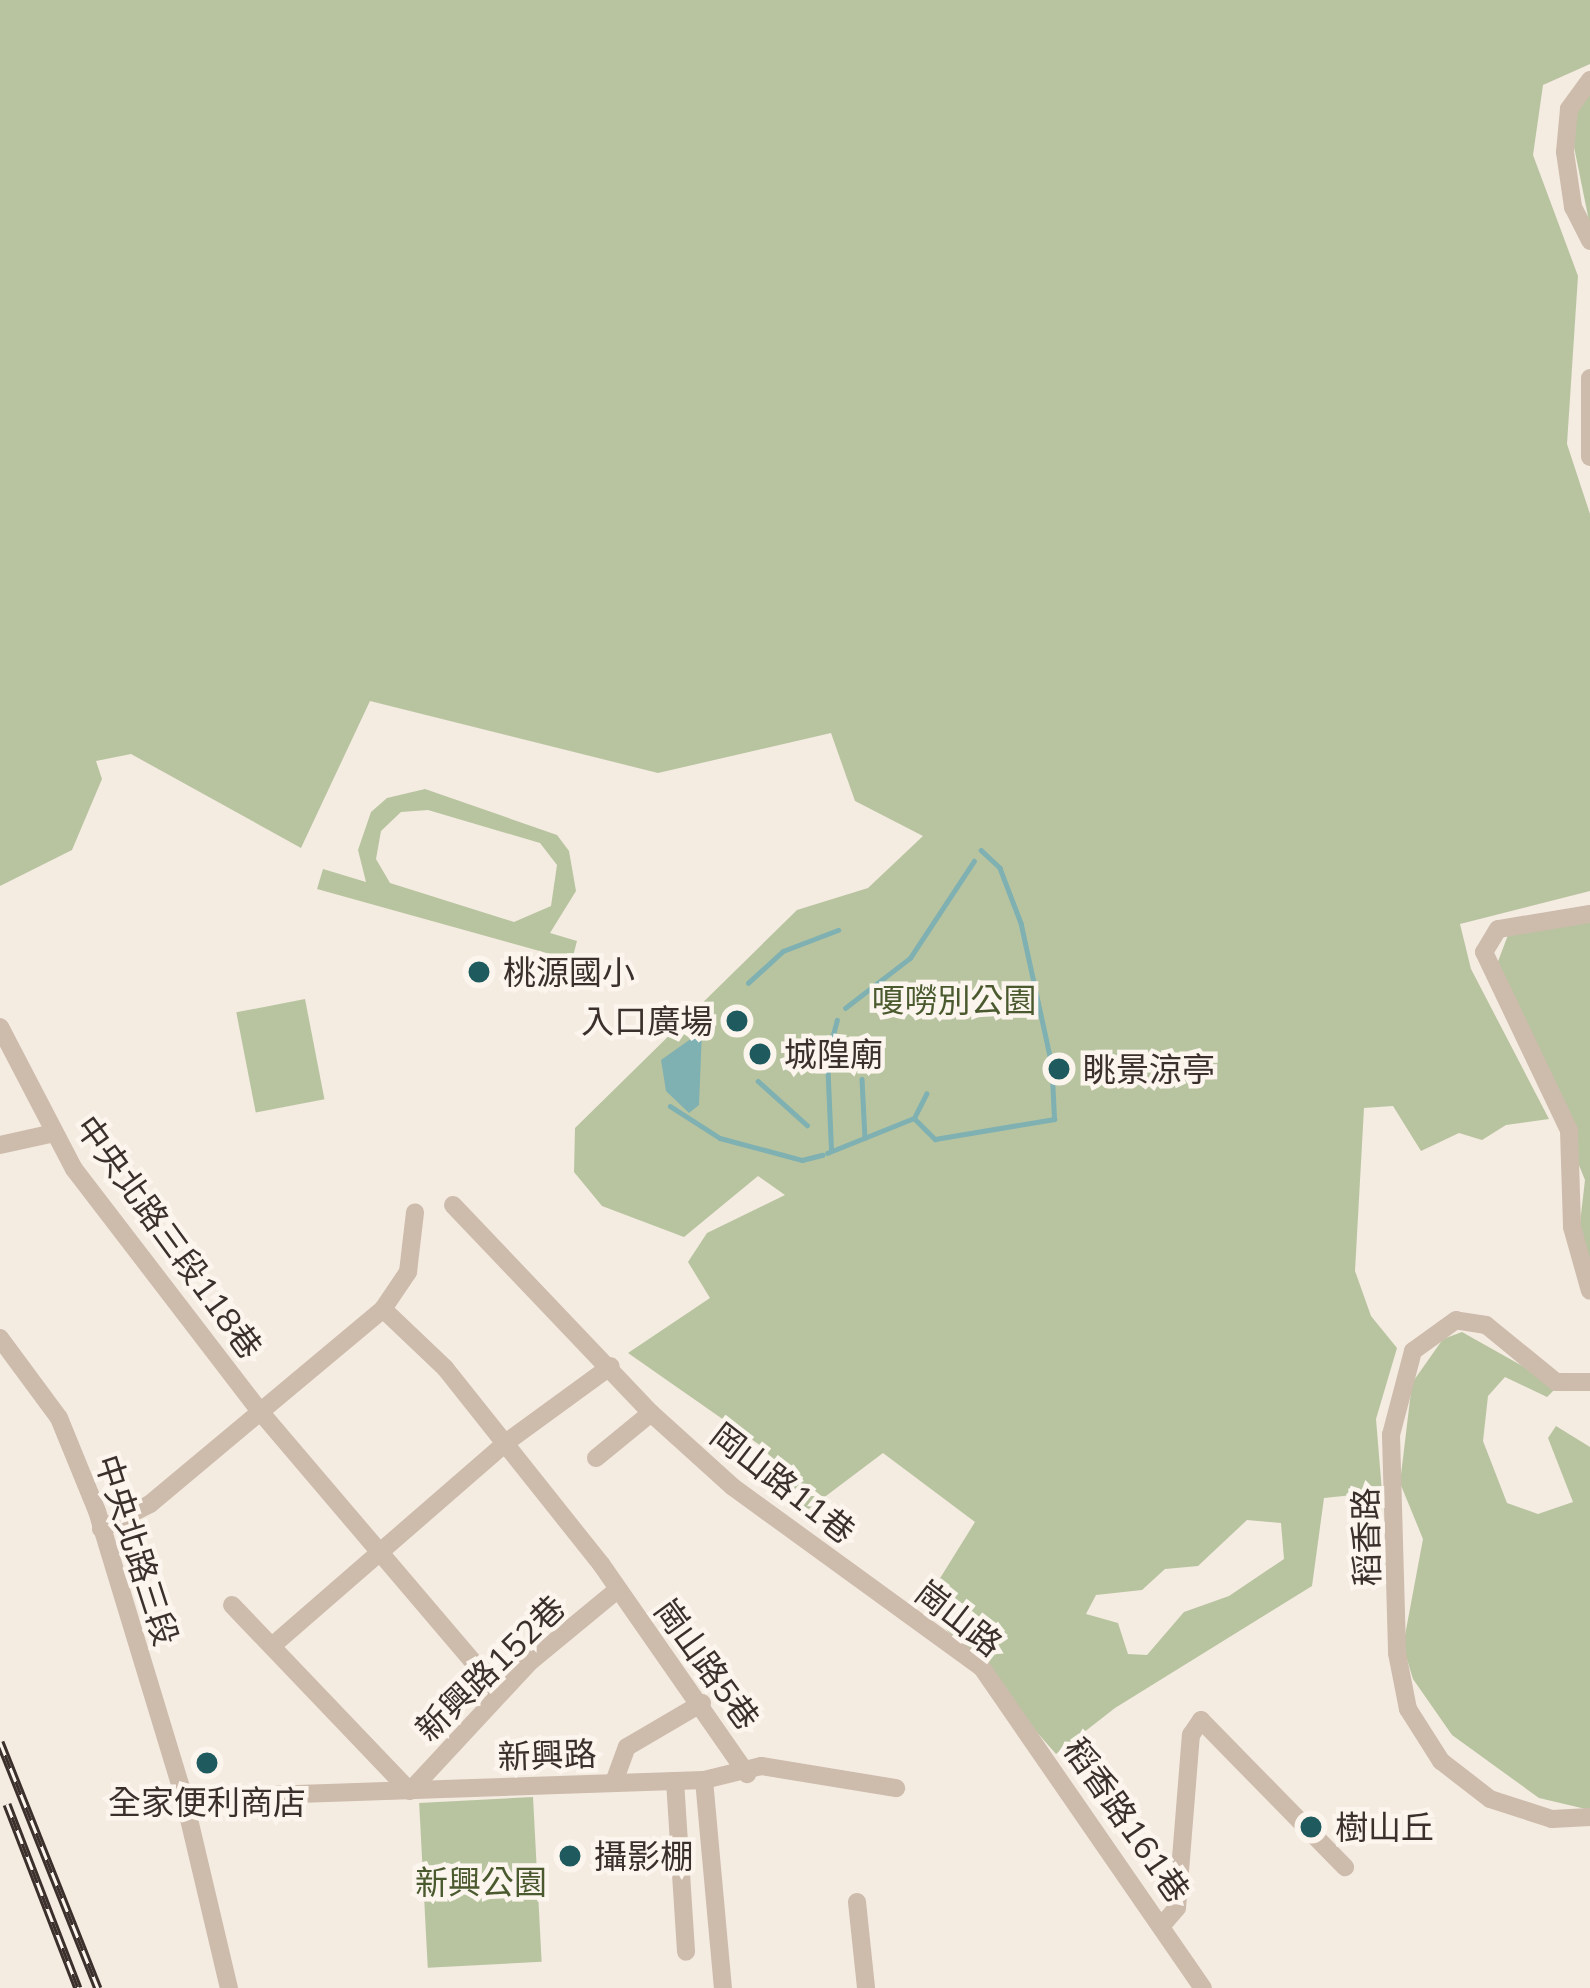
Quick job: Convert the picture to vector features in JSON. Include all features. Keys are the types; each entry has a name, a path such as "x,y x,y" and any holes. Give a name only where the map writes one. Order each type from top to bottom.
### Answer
{"street":[{"path":"1590,80 1569,110 1565,152 1573,206 1590,241"},
{"path":"1590,378 1590,457"},
{"path":"1590,914 1498,929 1484,952 1569,1130 1572,1227 1590,1291"},
{"name":"中央北路三段118巷","path":"0,1027 54,1133 263,1415 500,1692"},
{"path":"0,1145 54,1133"},
{"name":"岡山路11巷","path":"453,1205 651,1414 733,1487 881,1596"},
{"path":"101,1529 127,1522 263,1415 383,1309 408,1272 416,1212"},
{"name":"崗山路5巷","path":"383,1309 445,1368 702,1703 747,1774"},
{"name":"稻香路","path":"1590,1382 1556,1382 1486,1325 1456,1319 1413,1351 1391,1435 1397,1653 1408,1709 1441,1761 1490,1799 1552,1819 1590,1817"},
{"name":"中央北路三段","path":"0,1338 59,1418 101,1529 184,1798 229,1988"},
{"path":"272,1646 504,1444 609,1367"},
{"path":"596,1458 651,1414"},
{"name":"新興路152巷","path":"410,1791 500,1692 616,1591"},
{"name":"崗山路","path":"881,1596 982,1668 997,1690"},
{"path":"232,1605 410,1791"},
{"name":"稻香路161巷","path":"997,1690 1203,1988"},
{"path":"614,1783 627,1747 702,1703"},
{"path":"1163,1924 1177,1908 1191,1735 1201,1720 1345,1867"},
{"name":"新興路","path":"184,1798 704,1780 747,1774 760,1766 896,1788"},
{"path":"704,1780 722,1988"},
{"path":"675,1781 686,1952"},
{"path":"857,1903 866,1988"}],"green space":[{"name":"嗄嘮別公園","path":"0,0 1590,0 1590,64 1543,85 1533,155 1578,276 1567,444 1590,514 1590,891 1460,924 1471,969 1549,1119 1506,1125 1482,1140 1459,1133 1421,1151 1393,1106 1364,1108 1355,1271 1371,1316 1397,1348 1376,1419 1382,1492 1324,1498 1312,1586 1115,1708 1056,1754 924,1604 975,1522 883,1453 806,1511 764,1448 628,1353 710,1298 688,1262 707,1233 785,1195 758,1176 684,1237 602,1206 574,1172 575,1128 797,910 868,888 923,836 855,801 831,733 658,773 370,701 301,848 131,754 96,761 102,779 72,850 0,886","holes":["1247,1520 1281,1523 1284,1559 1229,1596 1184,1612 1147,1655 1128,1654 1118,1623 1086,1614 1096,1595 1142,1590 1165,1569 1198,1566"]},
{"path":"1590,93 1590,226 1568,117"},
{"path":"425,789 557,835 569,851 576,891 550,933 577,941 572,960 317,889 323,869 366,882 358,850 371,812 387,798","holes":["428,810 540,843 557,865 551,906 514,922 390,883 376,859 381,831 401,812"]},
{"path":"1590,921 1590,1280 1580,1223 1585,1180 1497,964 1508,935"},
{"path":"305,999 324,1099 256,1112 236,1012"},
{"path":"1462,1332 1558,1386 1547,1397 1505,1377 1488,1396 1483,1441 1507,1503 1538,1514 1573,1502 1548,1438 1556,1426 1590,1447 1590,1810 1539,1798 1452,1735 1413,1679 1403,1646 1423,1539 1400,1483 1412,1383 1443,1339"},
{"name":"新興公園","path":"533,1797 542,1962 428,1968 419,1803"}],"water":[{"path":"702,1031 699,1105 689,1113 666,1091 661,1060"}],"waterway":[{"path":"981,850 1000,868 1021,923 1052,1065"},
{"path":"845,1008 910,958 974,861"},
{"path":"748,983 783,951 838,930"},
{"path":"831,1150 827,1057 837,1020"},
{"path":"827,1153 914,1118 935,1139 1054,1119 1052,1076"},
{"path":"862,1079 865,1138"},
{"path":"758,1081 807,1125"},
{"path":"915,1116 926,1094"},
{"path":"670,1106 720,1138 802,1160 822,1155"}],"railway":[{"path":"0,1742 98,1988"},
{"path":"7,1804 78,1988"}],"place":[{"name":"桃源國小","path":"479,972"},
{"name":"入口廣場","path":"737,1021"},
{"name":"城隍廟","path":"760,1054"},
{"name":"眺景涼亭","path":"1059,1069"},
{"name":"全家便利商店","path":"207,1763"},
{"name":"樹山丘","path":"1311,1827"},
{"name":"攝影棚","path":"570,1856"}]}
